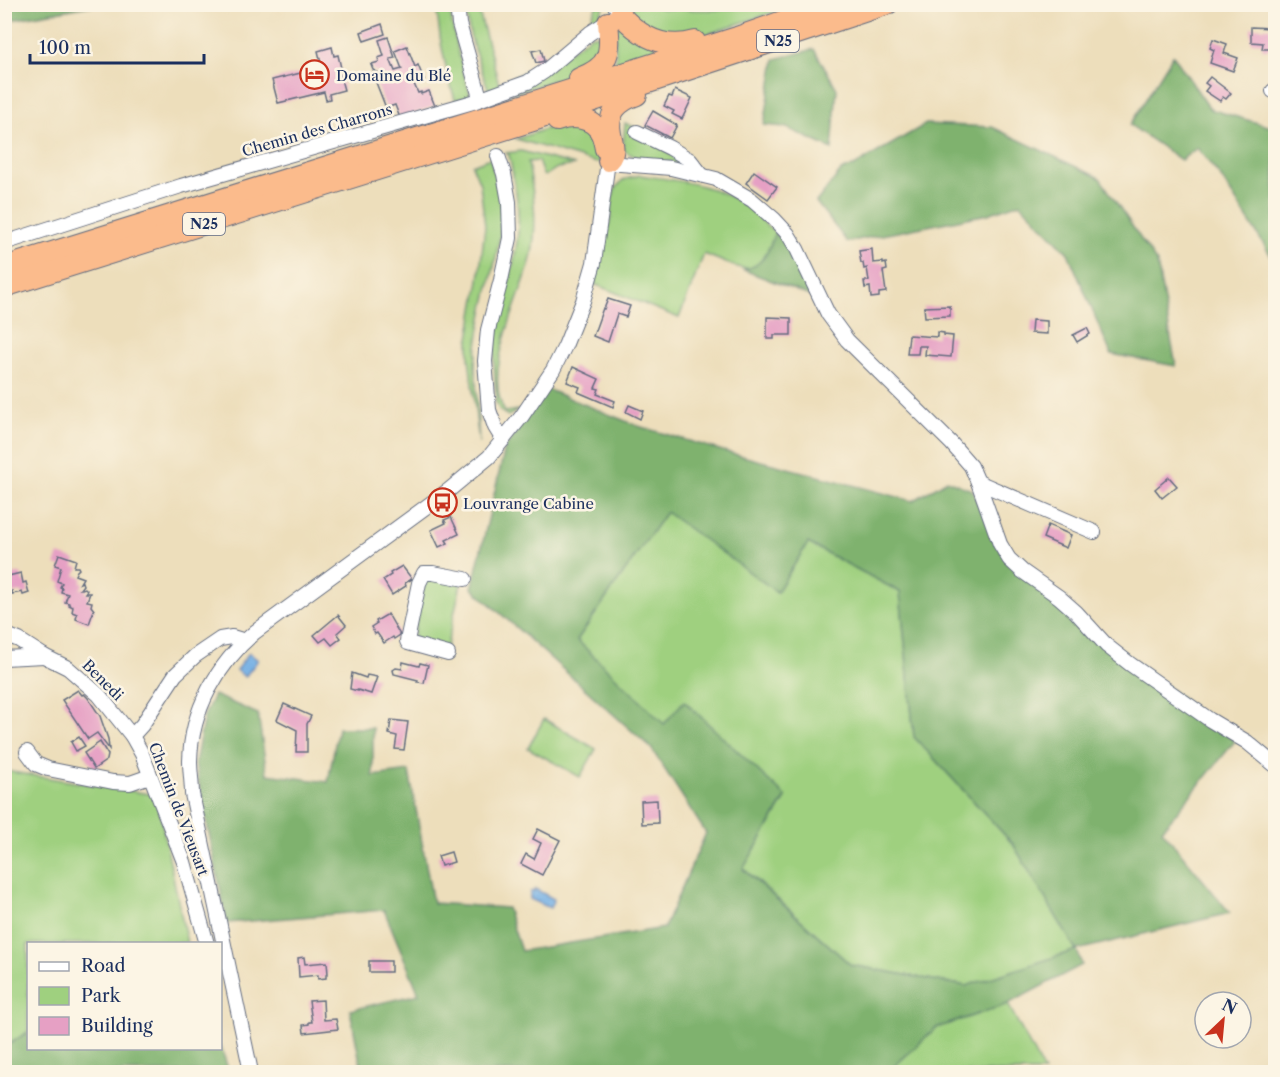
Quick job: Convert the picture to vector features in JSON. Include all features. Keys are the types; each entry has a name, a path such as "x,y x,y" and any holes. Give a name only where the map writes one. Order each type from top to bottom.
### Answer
{"highway":[{"name":"N25","path":"4,267 478,119 831,4"},
{"name":"N25","path":"4,286 533,121 888,4"},
{"path":"613,11 631,27 659,42 692,43 728,31 736,36"},
{"path":"560,92 562,84 590,74 606,60 613,11"},
{"path":"608,162 613,154 614,146 610,125 614,110 620,103 630,98 666,86 670,76"},
{"path":"533,121 540,127 574,117 589,122 597,127 601,134 608,162"}],"street":[{"path":"457,4 461,33 479,94"},
{"name":"Chemin des Charrons","path":"4,243 181,186 489,97 528,82 545,71 613,11"},
{"path":"637,132 690,160 702,176"},
{"path":"498,156 509,202 510,238 488,330 485,361 489,410 503,440"},
{"path":"608,162 672,168 716,179 752,200 774,219 788,234 828,314 847,340 951,443 971,466 1000,544 1009,559 1068,604 1107,646 1130,664 1210,720 1247,742 1275,766"},
{"name":"Chemin de Vieusart","path":"251,1072 192,794 190,762 197,715 221,669 244,641 489,457 522,416 553,370 583,301 594,263 608,162"},
{"path":"978,482 1094,532"},
{"path":"448,654 408,644 419,583 424,573 465,579"},
{"name":"Benedi","path":"4,634 68,668 99,695 132,736"},
{"name":"Chemin de Vieusart","path":"206,942 184,862 142,754 132,736 142,725 175,675 195,656 220,639 232,638 244,641"},
{"path":"4,658 44,656"},
{"path":"27,752 36,764 48,769 113,782 130,783 150,776"},
{"path":"222,988 234,994"}],"green space":[{"path":"5,4 94,4 94,5 5,21"},
{"path":"436,5 449,5 458,51 471,96 469,97 455,100 441,43"},
{"path":"466,5 479,5 499,84 538,65 540,70 521,80 487,91 471,36"},
{"path":"597,5 603,5 596,20 542,68 540,64 547,62 547,59 589,22"},
{"path":"618,5 720,10 760,5 795,5 692,39 665,38"},
{"path":"618,22 663,48 616,63 615,25"},
{"path":"592,35 600,35 605,45 586,71 556,83 554,80 508,96"},
{"path":"814,49 837,89 832,149 785,127 764,125 775,59"},
{"path":"1173,55 1210,109 1275,128 1275,262 1220,176 1197,148 1181,160 1130,125"},
{"path":"564,123 587,125 601,159 597,163 516,139"},
{"path":"625,123 636,128 680,162 649,160 623,149"},
{"path":"926,124 992,127 1100,178 1157,263 1176,366 1111,354 1068,253 1020,203 988,214 847,242 816,202 841,171 854,166"},
{"path":"521,151 575,165 557,168 545,176 538,161 528,162 534,210 533,246 526,275 505,335 498,377 499,395 505,412 519,410 508,416 500,411 495,400 497,399 494,355 514,262 518,232 516,193 509,155 506,153"},
{"path":"490,158 500,201 501,227 475,364 479,443 469,358 469,339 485,226 480,184 472,165"},
{"path":"640,175 707,187 748,208 775,233 762,260 755,266 739,268 704,254 679,318 594,284 611,217 615,189 623,180"},
{"path":"775,233 792,247 815,298 744,270 761,261"},
{"path":"546,389 638,426 913,501 947,480 972,490 1003,555 1235,741 1162,830 1230,913 1077,950 1082,965 1008,1004 936,1028 888,1072 362,1072 350,1010 419,994 384,910 227,923 195,764 204,716 214,695 258,714 267,774 328,782 338,728 373,728 373,776 409,771 433,903 507,908 521,951 664,928 706,833 651,748 472,588 505,448","holes":["666,512 777,592 808,543 900,592 914,737 1013,844 1076,950 966,986 851,965 743,869 786,797 684,701 664,724 577,640"]},
{"path":"666,512 777,592 808,543 900,592 914,737 1013,844 1077,950 966,986 851,965 743,868 786,798 684,701 664,725 577,640"},
{"path":"425,578 461,584 445,648 412,642"},
{"path":"544,719 596,749 580,777 528,748"},
{"path":"5,771 156,795 187,942 27,942 27,1033 5,1047"},
{"path":"1008,1004 1044,1072 888,1072 936,1028"},
{"path":"27,1033 27,1050 222,1050 229,1072 5,1072 5,1047"}],"water":[{"path":"249,653 258,660 245,677 236,670"},
{"path":"535,889 554,899 550,908 530,899 530,892"}],"building":[{"path":"382,24 385,34 364,41 361,32"},
{"path":"1251,27 1271,28 1271,49 1262,49 1263,43 1251,42"},
{"path":"388,37 395,58 390,59 395,71 402,69 395,51 407,46 415,67 418,65 424,80 414,84 418,93 429,91 435,106 400,118 395,105 386,108 375,80 384,76 373,70 371,65 379,62 378,58 384,56 379,40"},
{"path":"1213,39 1227,44 1224,53 1238,58 1233,71 1210,63 1214,50 1210,48"},
{"name":"Domaine du Blé","path":"332,47 334,56 338,55 341,68 338,69 344,90 329,94 330,99 326,100 324,92 278,103 272,80 317,69 318,73 323,71 318,51"},
{"path":"541,49 544,61 536,63 532,51"},
{"path":"1210,77 1231,93 1226,99 1223,97 1220,101 1205,91 1209,86 1205,83"},
{"path":"675,90 692,98 682,119 672,114 674,111 664,106"},
{"path":"653,111 677,125 670,138 645,125"},
{"path":"754,171 777,187 768,199 746,183"},
{"path":"872,249 873,263 886,263 887,270 883,271 886,292 879,293 879,297 871,298 870,287 865,288 864,281 869,281 867,268 864,269 861,263 859,251"},
{"path":"608,299 630,306 626,317 617,314 608,342 593,336"},
{"path":"950,306 950,316 925,317 924,307"},
{"path":"767,317 791,318 791,335 774,335 774,339 767,339"},
{"path":"1032,320 1047,321 1047,334 1031,333"},
{"path":"1087,328 1090,334 1077,342 1073,335"},
{"path":"937,332 953,336 951,357 925,355 926,346 919,346 918,354 907,354 909,335 937,337"},
{"path":"573,367 599,379 595,388 599,389 597,394 615,401 613,407 578,392 580,387 567,382"},
{"path":"629,405 643,411 640,419 626,412"},
{"path":"1169,477 1177,486 1162,498 1155,489"},
{"path":"451,517 459,534 446,540 448,543 439,547 431,530 446,523 444,520"},
{"path":"1048,525 1071,535 1066,548 1043,538"},
{"path":"59,554 76,560 74,567 79,569 75,575 83,578 80,583 82,582 83,585 80,589 85,588 87,590 85,593 90,593 87,601 92,602 91,606 94,610 89,624 76,619 77,614 72,612 73,607 65,602 68,594 61,592 62,583 57,581 61,567 55,565"},
{"path":"402,566 412,579 392,595 383,580"},
{"path":"7,570 8,576 21,573 23,583 26,582 29,593 12,594 12,591 4,593 4,571"},
{"path":"388,614 400,635 384,643 371,627"},
{"path":"338,615 346,625 337,633 341,638 332,645 326,638 320,642 314,635"},
{"path":"403,662 419,666 420,663 428,665 424,683 394,674 393,670 396,668 402,669"},
{"path":"352,673 366,678 367,675 377,677 371,694 350,689"},
{"path":"78,690 88,698 100,716 109,749 97,733 88,739 62,700"},
{"path":"284,704 311,716 307,724 307,752 296,752 297,730 277,720"},
{"path":"391,720 408,722 404,750 395,749 397,736 389,734"},
{"path":"4,729 9,745 5,746 8,752 4,752"},
{"path":"79,737 85,746 76,751 71,742"},
{"path":"100,742 108,755 107,760 94,769 84,753"},
{"path":"657,800 658,823 642,824 641,801"},
{"path":"538,829 560,840 542,875 521,864 526,854 534,859 541,843 533,839"},
{"path":"451,852 454,862 441,866 438,856"},
{"path":"304,957 305,964 327,962 326,978 318,979 318,975 299,977 298,958"},
{"path":"369,961 391,961 391,972 369,972"},
{"path":"323,1000 324,1020 336,1019 338,1029 304,1033 303,1025 312,1022 309,1001"}],"place":[{"name":"Domaine du Blé","path":"315,75"},
{"name":"Louvrange Cabine","path":"442,503"}]}
